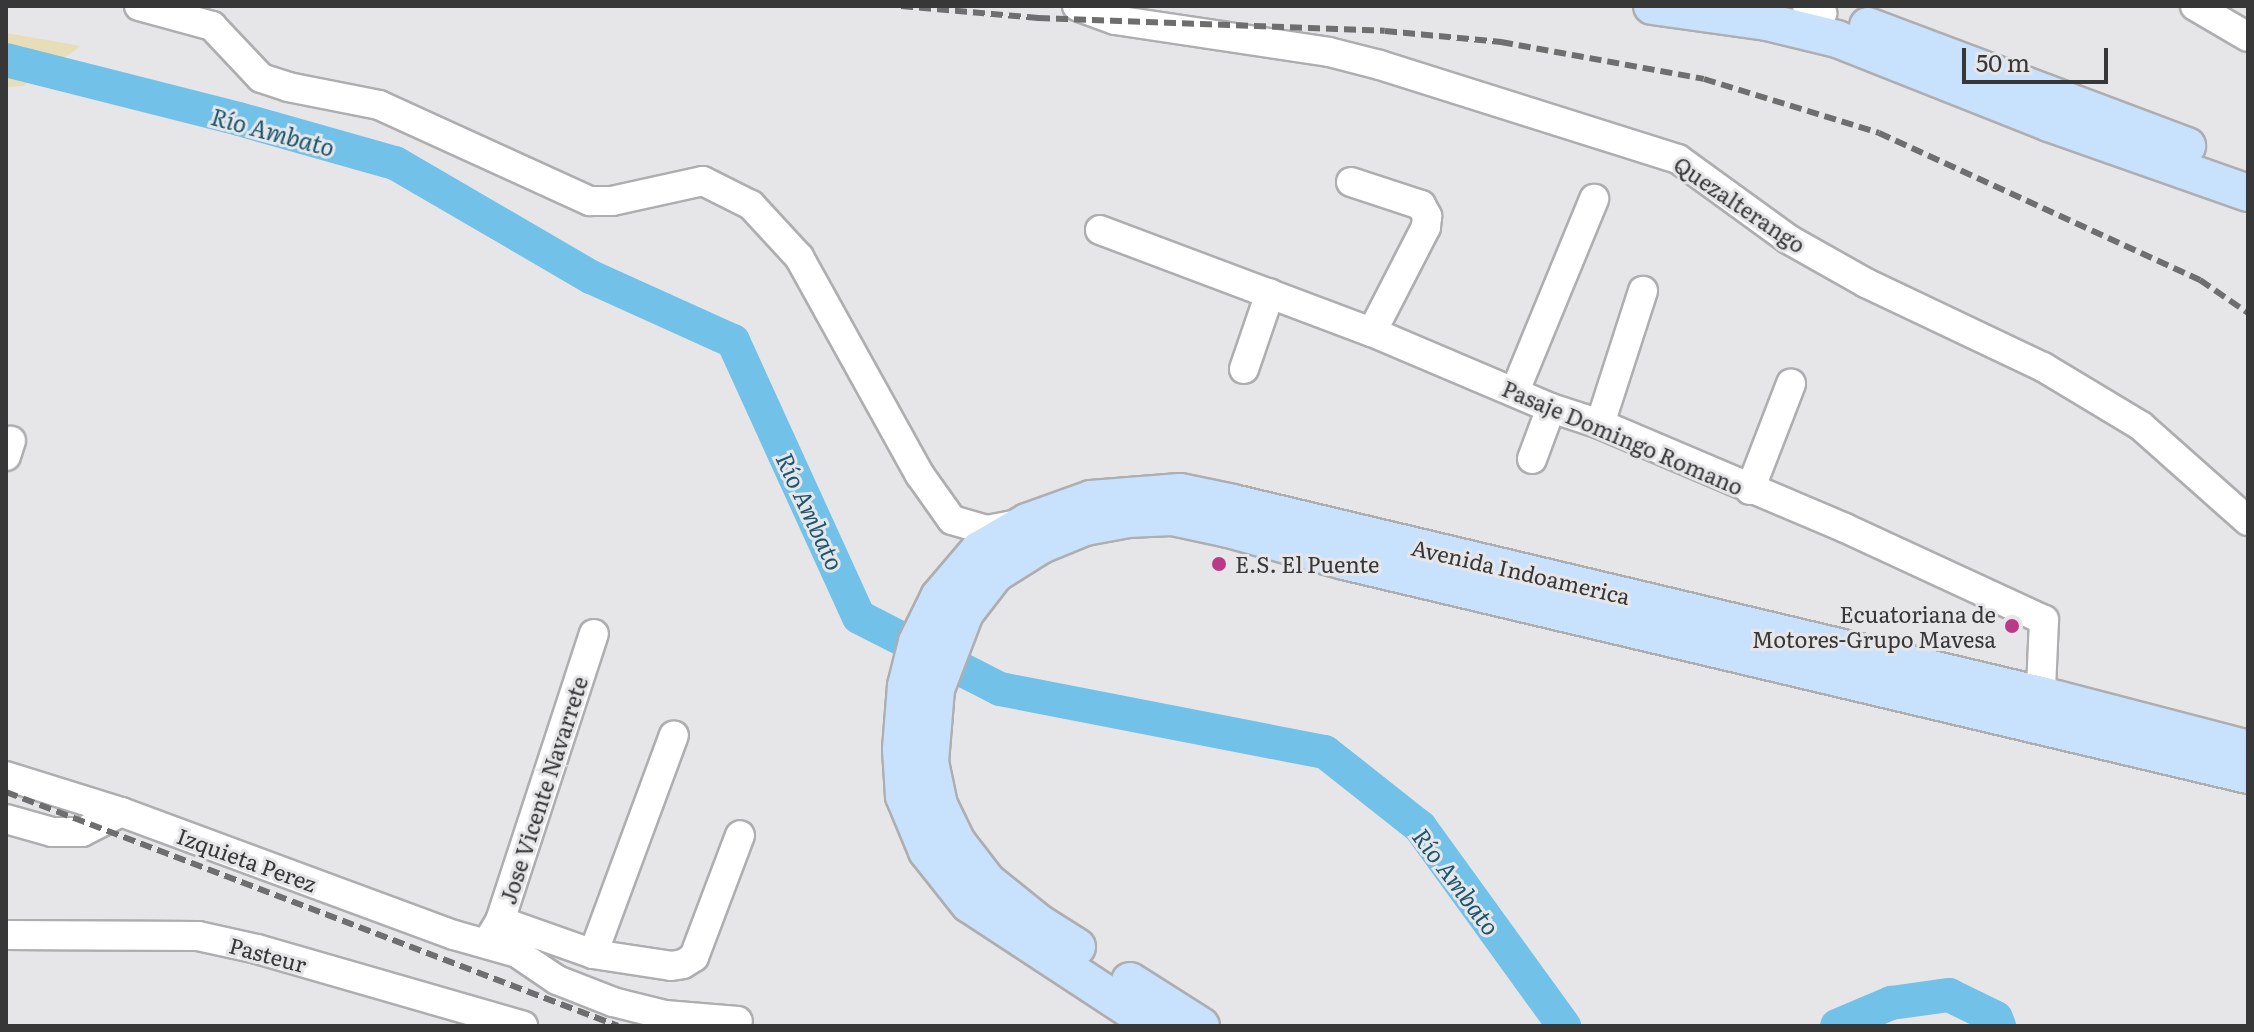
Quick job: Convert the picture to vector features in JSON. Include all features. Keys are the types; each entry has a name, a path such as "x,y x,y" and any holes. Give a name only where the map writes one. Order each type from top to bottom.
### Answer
{"main road":[{"path":"1652,6 1767,22 1837,39 2049,123 2248,193"},
{"path":"1777,6 1815,10 1929,47 2248,169"},
{"name":"Avenida Indoamerica","path":"1201,1026 1029,931 969,904 927,851 904,796 901,749 906,686 917,642 939,597 987,562 1027,522 1091,499 1180,492 2040,709 2154,752 2248,775"},
{"name":"Avenida Indoamerica","path":"987,562 1085,527 1128,519 1172,517 2040,709 2248,749"},
{"name":"Avenida Indoamerica","path":"1029,931 1155,1026"}],"street":[{"path":"139,6 212,26 261,78 288,87 379,105 590,201 612,201 703,181 751,205 799,257 920,475 952,520 987,530 1027,522"},
{"name":"Quezalterango","path":"1077,6 1115,20 1329,52 1380,65 1678,159 1788,239 1866,283 2043,367 2141,426 2248,521"},
{"path":"2195,6 2248,37"},
{"path":"1351,182 1421,205 1427,216 1426,227 1372,332"},
{"path":"1515,391 1594,199"},
{"name":"Pasaje Domingo Romano","path":"1100,230 1372,332 1551,408 1600,424 1845,528 2044,620 2040,709"},
{"path":"1600,424 1643,291"},
{"path":"1244,369 1270,293"},
{"path":"1750,490 1791,384"},
{"path":"1532,459 1551,408"},
{"name":"Jose Vicente Navarrete","path":"494,932 594,634"},
{"path":"593,954 674,735"},
{"path":"2154,752 2164,765 2248,787"},
{"name":"Izquieta Perez","path":"6,776 121,812 454,935 494,932"},
{"path":"6,819 52,832 82,832 121,812"},
{"path":"494,932 593,954 671,966 683,964 694,957 740,835"},
{"path":"494,932 517,953 557,980 613,1002 665,1015 738,1021"},
{"name":"Pasteur","path":"6,935 198,936 257,949 523,1026"}],"sand":[{"path":"6,33 81,46 23,86 6,87"}],"waterway":[{"name":"Río Ambato","path":"6,60 239,119 395,163 591,277 733,341 859,617 1000,689 1325,752 1420,827 1564,1026"},
{"name":"Río Ambato","path":"1837,1026 1891,1003 1949,995 1996,1018 1999,1026"}],"railway":[{"path":"901,6 1038,18 1385,31 1501,42 1704,79 1879,133 2200,280 2248,313"},
{"path":"6,792 618,1026"}],"place":[{"name":"E.S. El Puente","path":"1219,564"},
{"name":"Ecuatoriana de Motores-Grupo Mavesa","path":"2012,626"}]}
